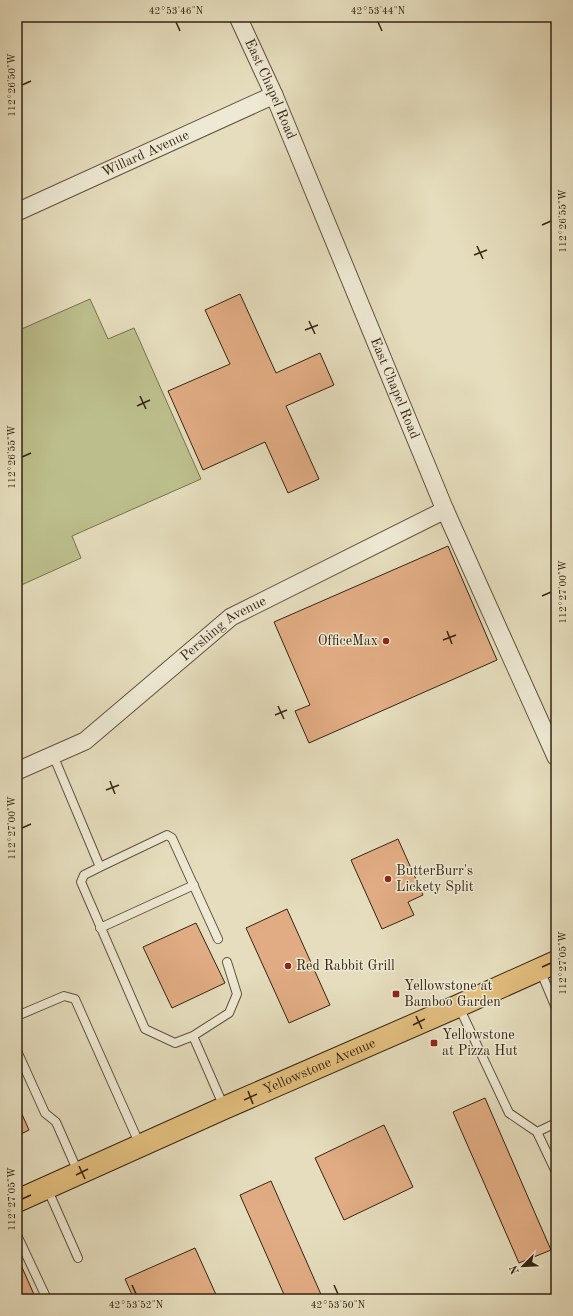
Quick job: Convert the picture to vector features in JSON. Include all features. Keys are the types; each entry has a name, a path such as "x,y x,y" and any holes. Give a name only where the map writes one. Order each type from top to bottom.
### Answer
{"main road":[{"name":"Yellowstone Avenue","path":"17,1200 79,1174 224,1108 548,966"}],"street":[{"name":"East Chapel Road","path":"238,17 274,95 446,510 556,757"},
{"name":"Willard Avenue","path":"17,212 274,95"},
{"name":"Pershing Avenue","path":"17,771 84,741 231,618 446,510"}],"lane":[{"path":"53,755 100,867"},
{"path":"218,939 172,838 167,835 84,875 81,882 145,1029 175,1043 193,1036 229,1012 238,994 227,962"},
{"path":"100,928 194,885"},
{"path":"548,966 556,1008"},
{"path":"17,1016 64,996 75,999 140,1146"},
{"path":"458,1006 508,1113 537,1132 556,1172"},
{"path":"193,1036 224,1108"},
{"path":"17,1051 45,1113 56,1122 79,1174"},
{"path":"537,1132 556,1123"},
{"path":"47,1188 78,1258"},
{"path":"17,1234 47,1299"}],"green space":[{"path":"90,299 108,339 134,328 201,479 72,536 81,558 17,587 17,331"}],"building":[{"path":"240,294 276,373 320,353 334,385 286,406 319,479 288,493 265,442 203,470 168,391 230,364 205,310"},
{"name":"OfficeMax","path":"448,546 497,660 309,743 295,711 310,705 274,622"},
{"path":"398,839 423,895 408,902 414,915 382,929 351,860"},
{"name":"Red Rabbit Grill","path":"287,909 330,1005 289,1023 246,928"},
{"path":"196,923 225,983 172,1008 143,947"},
{"path":"485,1098 551,1250 519,1263 453,1112"},
{"path":"17,1103 29,1130 17,1136"},
{"path":"384,1125 413,1187 344,1220 315,1158"},
{"path":"271,1181 323,1299 286,1299 240,1195"},
{"path":"195,1248 218,1299 134,1299 125,1279"},
{"path":"17,1256 36,1299 17,1299"}],"place":[{"name":"OfficeMax","path":"386,641"},
{"name":"ButterBurr's Lickety Split","path":"388,879"},
{"name":"Red Rabbit Grill","path":"288,966"},
{"name":"Yellowstone at Bamboo Garden","path":"396,994"},
{"name":"Yellowstone at Pizza Hut","path":"434,1043"}]}
